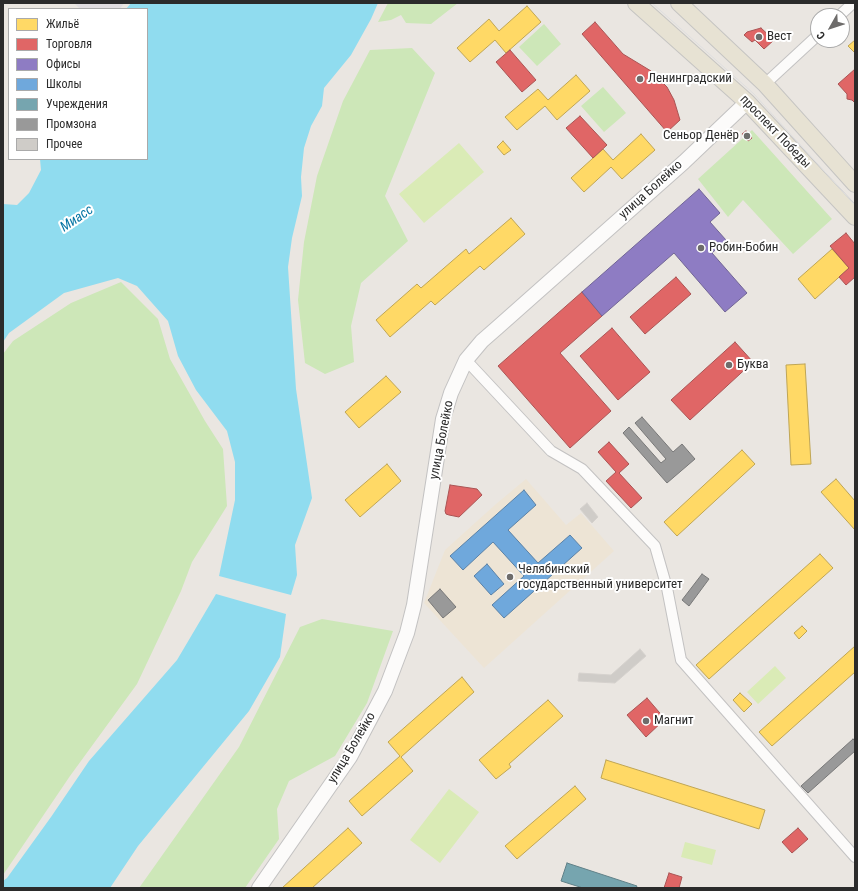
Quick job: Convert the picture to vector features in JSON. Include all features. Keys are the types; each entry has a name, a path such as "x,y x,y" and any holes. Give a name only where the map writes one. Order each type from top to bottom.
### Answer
{"main road":[{"name":"проспект Победы","path":"636,3 747,102 855,217"},
{"name":"проспект Победы","path":"679,3 765,84 855,184"},
{"name":"улица Болейко","path":"747,102 765,84"}],"street":[{"name":"улица Болейко","path":"765,84 810,42"},
{"name":"улица Болейко","path":"259,888 350,757 385,691 407,633 414,605 444,419 451,393 466,360 482,341 498,326 684,162 747,102"},
{"path":"466,360 551,450 582,469 655,546 667,588 681,660 855,857"}],"shaded area":[{"path":"74,3 124,3 121,8 79,8"},
{"name":"Челябинский государственный университет","path":"526,479 566,525 581,513 614,551 484,668 424,603 445,550"}],"green space":[{"path":"388,3 458,3 431,24 406,23 401,15 391,20 378,22"},
{"path":"544,24 561,44 537,66 519,47"},
{"path":"412,48 435,73 385,196 408,241 361,283 351,326 354,362 325,374 305,363 298,300 304,242 317,176 343,101 370,50"},
{"path":"603,87 626,113 604,132 581,106"},
{"path":"752,130 832,219 793,254 743,200 728,217 698,179"},
{"path":"459,143 484,172 424,223 399,194"},
{"path":"121,282 158,319 170,359 205,421 223,449 227,506 192,562 181,591 137,684 70,776 3,875 3,354 13,341 71,303"},
{"path":"322,619 393,631 367,703 335,756 289,781 277,809 279,839 245,888 139,888 239,747 300,627"},
{"path":"775,666 786,678 758,704 747,692"},
{"path":"449,789 479,812 440,863 410,840"},
{"path":"685,842 716,850 712,865 681,857"}],"water":[{"name":"Миасс","path":"131,3 378,3 351,55 324,88 322,106 311,126 304,148 301,177 302,196 292,238 288,267 296,389 312,498 295,545 297,575 291,595 219,576 235,500 235,462 227,431 196,390 178,356 168,321 137,286 118,278 64,293 9,333 3,342 3,204 17,205 29,193 41,170 40,160 148,160 148,8 127,8"},
{"path":"216,594 286,614 280,657 249,711 138,846 110,888 3,888 3,881 7,878 51,817 89,761 177,660"}],"building: Жильё":[{"path":"527,6 541,22 506,53 495,40 470,62 457,48 489,19 499,31"},
{"path":"855,40 855,53 850,48 850,44"},
{"path":"576,75 590,91 557,120 545,106 517,130 505,117 538,89 548,100"},
{"path":"641,134 655,150 622,179 611,167 584,192 571,178 603,149 613,160"},
{"path":"503,141 511,150 504,155 497,147"},
{"path":"511,218 525,234 484,270 480,266 435,305 431,301 390,337 376,320 417,284 421,288 466,249 469,254"},
{"path":"832,249 849,268 815,299 798,279"},
{"path":"805,364 811,464 791,465 786,365"},
{"path":"386,376 401,392 359,428 345,412"},
{"path":"742,450 755,464 677,536 664,522"},
{"path":"387,464 401,481 360,517 345,500"},
{"path":"836,479 855,501 855,530 821,492"},
{"path":"820,554 833,568 709,679 696,665"},
{"path":"802,626 807,631 799,639 794,633"},
{"path":"855,646 855,672 772,746 759,732"},
{"path":"462,677 474,692 401,757 413,771 362,816 349,801 400,756 388,742"},
{"path":"740,693 752,704 744,712 733,700"},
{"path":"548,700 563,716 509,764 511,767 496,779 479,760"},
{"path":"606,760 765,810 759,829 601,778"},
{"path":"575,786 586,799 517,859 505,846"},
{"path":"348,828 362,843 312,888 282,888"}],"building: Торговля":[{"name":"Ленинградский","path":"595,22 623,54 651,71 667,87 674,100 680,120 667,132 582,34"},
{"name":"Вест","path":"761,28 774,40 764,49 755,40 752,42 744,35 747,32"},
{"path":"510,50 536,80 522,92 496,62"},
{"path":"855,69 855,103 852,100 847,99 847,94 838,84"},
{"path":"580,116 607,145 593,158 566,128"},
{"path":"746,131 752,138 748,141 742,134"},
{"path":"846,233 855,244 855,277 846,285 839,277 849,268 830,246"},
{"path":"676,277 691,294 645,334 630,317"},
{"path":"582,292 602,316 560,353 611,411 570,448 498,366"},
{"path":"612,328 650,372 618,400 580,356"},
{"path":"735,342 753,362 690,420 671,400"},
{"path":"609,442 629,464 619,473 642,498 631,508 606,481 616,472 598,452"},
{"path":"450,485 477,489 482,495 459,517 449,515 446,514 445,511"},
{"path":"647,698 665,719 646,737 627,715"},
{"path":"798,828 808,839 792,853 782,842"},
{"path":"669,873 682,877 679,888 664,888"}],"building: Офисы":[{"path":"699,189 720,213 710,222 726,240 712,253 747,293 725,312 674,253 602,316 582,292"}],"building: Школы":[{"path":"524,490 536,505 508,530 538,563 570,535 582,548 504,618 492,605 524,576 493,542 463,570 450,556"},
{"path":"487,564 504,584 491,595 474,576"}],"building: Учреждения":[{"path":"567,863 637,886 636,888 583,888 561,881"}],"building: Промзона":[{"path":"642,417 673,452 682,444 695,459 667,483 623,433 629,427 661,463 666,459 635,423"},
{"path":"702,574 709,579 689,606 682,600"},
{"path":"440,589 456,607 443,618 428,600"},
{"path":"853,739 855,741 855,751 808,793 801,786"}],"building: Прочее":[{"path":"587,503 598,517 592,523 580,509"},
{"path":"640,649 646,656 615,683 578,681 579,673 611,675"}],"tram line":[{"path":"652,3 754,94 855,205"}],"place":[{"name":"Вест","path":"759,37"},
{"name":"Ленинградский","path":"640,79"},
{"name":"Сеньор Денёр","path":"747,136"},
{"name":"Робин-Бобин","path":"701,248"},
{"name":"Буква","path":"729,365"},
{"name":"Челябинский государственный университет","path":"510,577"},
{"name":"Магнит","path":"646,721"}]}
